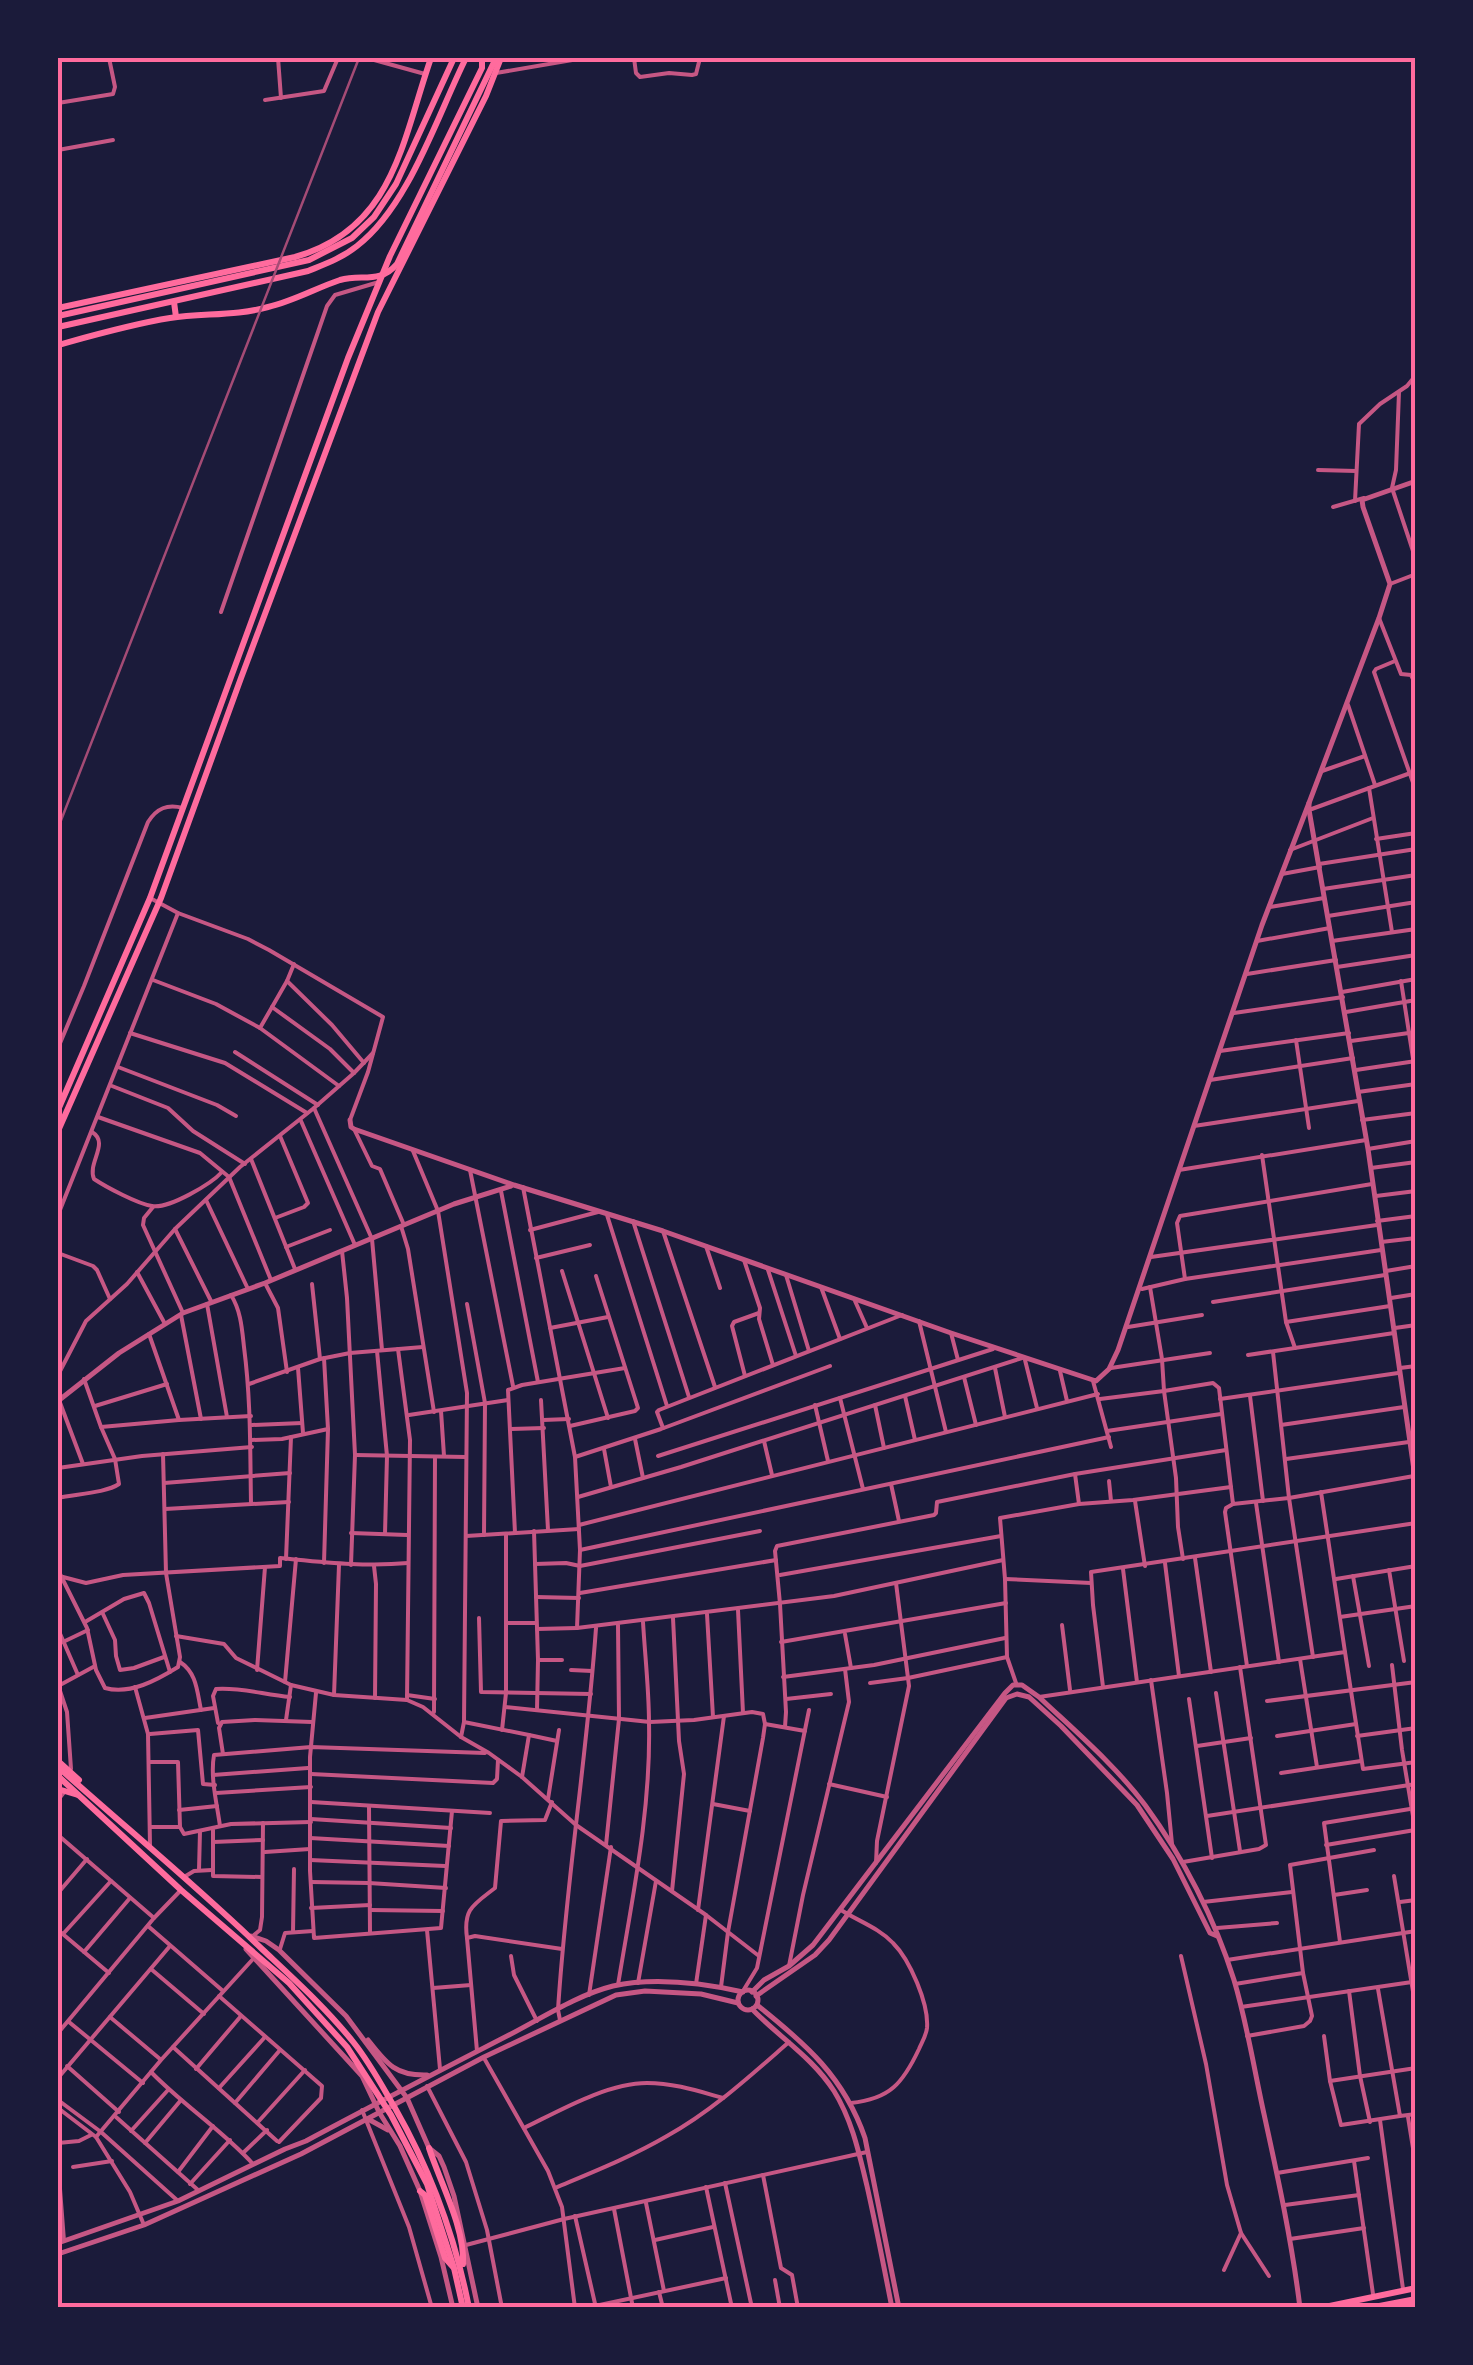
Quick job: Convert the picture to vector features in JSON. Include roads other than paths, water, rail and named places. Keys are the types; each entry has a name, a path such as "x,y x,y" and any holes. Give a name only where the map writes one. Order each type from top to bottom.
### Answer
{"main road":[{"path":"58,308 309,260 340,245 363,229 390,180 431,58"},
{"path":"58,316 182,281 314,251 348,232 374,210 404,166 454,58"},
{"path":"58,327 308,272 345,255 383,222 404,188 466,58"},
{"path":"58,1110 150,898 348,358 390,256 475,84 482,58"},
{"path":"58,1131 163,904 378,312 498,58"},
{"path":"58,344 176,317 267,308 340,280 378,278 389,272 493,70"},
{"path":"174,302 176,317"},
{"path":"58,1764 67,1784 82,1793 181,1890 328,2012 372,2069 428,2170 447,2217 466,2308"},
{"path":"58,1776 184,1877 249,1936 260,1956"},
{"path":"429,2148 461,2245 458,2269"},
{"path":"423,2193 445,2258 458,2269"},
{"path":"1320,2308 1416,2288"},
{"path":"1374,2307 1416,2299"}],"street":[{"path":"58,103 112,94 115,87 108,58"},
{"path":"278,58 280,98"},
{"path":"265,100 324,91 338,58"},
{"path":"367,58 425,74"},
{"path":"493,70 584,58"},
{"path":"634,58 640,76 692,76 700,58"},
{"path":"58,150 114,140"},
{"path":"220,612 327,306 335,295 379,282"},
{"path":"1355,501 1359,424 1416,375"},
{"path":"1399,392 1392,488 1416,560"},
{"path":"1318,470 1356,471"},
{"path":"1333,507 1415,481"},
{"path":"150,898 178,913 248,939 382,1016 350,1127 470,1170 663,1230 1093,1381 1100,1380 1109,1369 1126,1327 1256,940 1380,618 1390,584 1363,506 1364,498"},
{"path":"1390,584 1416,574"},
{"path":"1380,618 1401,674 1411,675 1416,685"},
{"path":"1395,661 1374,672 1416,792"},
{"path":"1348,704 1372,787 1373,818 1392,932"},
{"path":"1321,772 1365,756"},
{"path":"1309,806 1412,772"},
{"path":"1309,806 1368,1149 1416,1484"},
{"path":"58,1048 148,822 162,808 183,808"},
{"path":"1290,850 1373,818"},
{"path":"1282,874 1416,848 1414,834 1376,838"},
{"path":"1323,889 1416,875"},
{"path":"1269,908 1324,898"},
{"path":"1328,916 1416,902"},
{"path":"58,1215 178,913"},
{"path":"1256,940 1330,928"},
{"path":"1332,941 1416,928"},
{"path":"1245,974 1416,955"},
{"path":"260,1028 294,964"},
{"path":"1231,1014 1416,979"},
{"path":"152,980 216,1004 260,1028 339,1086"},
{"path":"287,981 364,1063"},
{"path":"1358,1092 1416,1081 1402,982"},
{"path":"1346,1012 1416,1000"},
{"path":"272,1007 317,1039 354,1073"},
{"path":"1350,1041 1412,1032"},
{"path":"1220,1051 1349,1033"},
{"path":"130,1034 225,1063 308,1114"},
{"path":"1296,1040 1310,1128"},
{"path":"234,1052 316,1106 372,1239 387,1456 385,1534"},
{"path":"58,1375 86,1322 175,1229 373,1053"},
{"path":"1210,1080 1352,1058"},
{"path":"1354,1070 1415,1061"},
{"path":"118,1067 217,1104 236,1116"},
{"path":"110,1085 168,1108 193,1131 245,1164"},
{"path":"1194,1126 1359,1101"},
{"path":"1362,1120 1416,1113"},
{"path":"98,1117 200,1153 230,1177 278,1308 287,1372"},
{"path":"300,1119 355,1245"},
{"path":"354,1129 372,1166 380,1170 402,1226 444,1457"},
{"path":"92,1132 100,1141 92,1177 153,1206 170,1203 205,1186 222,1172"},
{"path":"275,1218 308,1203 280,1136"},
{"path":"1179,1170 1366,1140"},
{"path":"1368,1149 1416,1142"},
{"path":"413,1151 438,1210 468,1406 461,1737"},
{"path":"1262,1155 1286,1322 1295,1348"},
{"path":"251,1159 295,1269"},
{"path":"1370,1168 1416,1162"},
{"path":"470,1170 513,1386"},
{"path":"83,1464 58,1400 149,1334 209,1302 248,1290 438,1210 514,1184"},
{"path":"1186,1280 1177,1223 1180,1216 1372,1184"},
{"path":"523,1187 575,1457 580,1550 578,1628"},
{"path":"500,1189 538,1382"},
{"path":"1374,1196 1416,1191"},
{"path":"206,1200 248,1290"},
{"path":"153,1206 143,1225 182,1314 200,1419"},
{"path":"530,1230 599,1212"},
{"path":"607,1214 668,1406"},
{"path":"1151,1257 1416,1216"},
{"path":"633,1220 689,1397"},
{"path":"175,1229 209,1302 228,1417"},
{"path":"286,1246 330,1230"},
{"path":"663,1230 715,1387"},
{"path":"1142,1289 1416,1238"},
{"path":"536,1258 590,1245"},
{"path":"706,1246 720,1288"},
{"path":"342,1251 355,1454 350,1565"},
{"path":"58,1252 93,1266 110,1299"},
{"path":"744,1260 773,1365"},
{"path":"1214,1302 1416,1266"},
{"path":"768,1268 796,1356"},
{"path":"562,1271 608,1418"},
{"path":"138,1272 165,1324"},
{"path":"786,1275 809,1350"},
{"path":"570,1426 637,1410 596,1276"},
{"path":"312,1284 328,1429 324,1563"},
{"path":"821,1286 840,1338"},
{"path":"1150,1288 1162,1360 1183,1560"},
{"path":"1286,1322 1416,1294"},
{"path":"231,1295 240,1315 249,1384 251,1503"},
{"path":"854,1298 867,1328"},
{"path":"467,1304 485,1403 484,1536"},
{"path":"745,1376 732,1326 760,1313"},
{"path":"663,1428 657,1411 902,1315"},
{"path":"1126,1327 1202,1315"},
{"path":"550,1328 608,1317"},
{"path":"919,1321 946,1432"},
{"path":"1248,1356 1416,1325"},
{"path":"951,1332 958,1360"},
{"path":"149,1334 179,1420"},
{"path":"249,1384 350,1353 423,1347"},
{"path":"658,1456 998,1347"},
{"path":"398,1349 410,1457 407,1698"},
{"path":"1272,1352 1313,1657"},
{"path":"1109,1369 1210,1353"},
{"path":"578,1497 1025,1357"},
{"path":"1025,1357 1037,1408"},
{"path":"575,1457 830,1366"},
{"path":"1220,1399 1416,1366"},
{"path":"995,1367 1006,1417"},
{"path":"298,1368 303,1434"},
{"path":"515,1532 508,1390 513,1386 625,1368"},
{"path":"1060,1369 1067,1401"},
{"path":"964,1377 976,1425"},
{"path":"58,1498 116,1487 119,1480 115,1459 84,1379"},
{"path":"1093,1381 1111,1447"},
{"path":"466,1536 579,1527 1067,1401 1213,1383 1220,1399 1233,1504"},
{"path":"94,1407 167,1384"},
{"path":"1250,1394 1262,1547 1279,1662"},
{"path":"904,1396 915,1440"},
{"path":"840,1398 863,1489"},
{"path":"408,1415 508,1400"},
{"path":"541,1400 548,1530"},
{"path":"816,1405 828,1462"},
{"path":"875,1405 884,1448"},
{"path":"1281,1425 1416,1408"},
{"path":"580,1550 1169,1421 1221,1414"},
{"path":"101,1427 251,1416"},
{"path":"543,1420 569,1419"},
{"path":"252,1426 302,1423"},
{"path":"511,1428 544,1428"},
{"path":"58,1468 328,1429"},
{"path":"286,1558 292,1437"},
{"path":"635,1438 643,1478"},
{"path":"764,1440 772,1476"},
{"path":"1284,1460 1412,1442"},
{"path":"604,1449 611,1488"},
{"path":"785,1727 775,1551 778,1546 935,1514 938,1501 1226,1450"},
{"path":"58,1570 85,1622 105,1688 134,1687 178,1667 166,1573 162,1454"},
{"path":"355,1454 466,1457"},
{"path":"434,1457 434,1715"},
{"path":"164,1482 290,1473"},
{"path":"1074,1474 1079,1504"},
{"path":"1182,1863 1259,1850 1266,1845 1226,1508 1414,1476"},
{"path":"1109,1481 1111,1501"},
{"path":"891,1484 899,1521"},
{"path":"1231,1487 1004,1516 1000,1523 1006,1579 1007,1658 1016,1684 1039,1696 1134,1790 1182,1863 1216,1932 1235,1984 1247,2036 1290,2239 1300,2308"},
{"path":"1321,1492 1364,1770 1416,1762"},
{"path":"1135,1500 1144,1566"},
{"path":"165,1509 289,1502"},
{"path":"1103,1687 1092,1572 1416,1524"},
{"path":"534,1531 536,1710"},
{"path":"535,1564 580,1566 760,1531"},
{"path":"351,1533 409,1534"},
{"path":"502,1730 506,1693 506,1534"},
{"path":"778,1575 1002,1536"},
{"path":"64,1578 86,1583 123,1576 280,1566 280,1558 374,1566 408,1563"},
{"path":"1196,1558 1211,1672"},
{"path":"286,1720 296,1560"},
{"path":"536,1597 580,1595 776,1560"},
{"path":"507,1624 596,1628 738,1610 873,1590 1003,1560"},
{"path":"1165,1562 1179,1676"},
{"path":"334,1696 339,1564"},
{"path":"374,1566 375,1698"},
{"path":"1335,1579 1416,1566"},
{"path":"258,1670 264,1567"},
{"path":"1123,1569 1137,1682"},
{"path":"1389,1570 1404,1661"},
{"path":"1353,1576 1369,1666"},
{"path":"58,1583 64,1578"},
{"path":"1006,1579 1091,1583"},
{"path":"876,1863 908,1690 896,1583"},
{"path":"85,1622 124,1599 146,1594 170,1672"},
{"path":"781,1642 1006,1604"},
{"path":"1340,1617 1416,1606"},
{"path":"738,1610 744,1713"},
{"path":"102,1612 115,1640 120,1670 164,1657"},
{"path":"707,1614 713,1718"},
{"path":"480,1618 483,1693 591,1694"},
{"path":"672,1891 684,1774 673,1618"},
{"path":"618,1985 638,1867 647,1782 650,1722 643,1621"},
{"path":"589,1994 609,1846 619,1720 618,1624"},
{"path":"1062,1626 1070,1692"},
{"path":"560,2020 562,1949 590,1717 596,1628"},
{"path":"58,1629 78,1675"},
{"path":"63,1642 88,1630"},
{"path":"789,1966 849,1702 845,1632"},
{"path":"176,1636 224,1644 236,1658 258,1670 316,1693 435,1699"},
{"path":"783,1678 1007,1638"},
{"path":"1039,1696 1345,1652"},
{"path":"870,1682 1007,1658"},
{"path":"1300,1659 1317,1767"},
{"path":"538,1660 562,1660"},
{"path":"180,1662 194,1676 201,1710"},
{"path":"1326,1845 1415,1831 1392,1665"},
{"path":"58,1800 67,1784 68,1712 58,1685 96,1666"},
{"path":"571,1670 593,1671"},
{"path":"1151,1680 1172,1847"},
{"path":"1267,1701 1416,1682"},
{"path":"895,2308 845,2110 832,2088 754,2007 754,1994 764,1980 789,1966 813,1945 1016,1684"},
{"path":"134,1687 148,1734 150,1847"},
{"path":"223,1754 212,1696 218,1689 290,1697"},
{"path":"1216,1692 1240,1852"},
{"path":"316,1693 310,1747 314,1938 441,1928 452,1811"},
{"path":"785,1699 831,1694"},
{"path":"58,2163 61,2242 178,2201 306,2142 589,1994 638,1983 696,1984 754,1994 814,1955 848,1915 1006,1698 1017,1694 1029,1698 1061,1726 1137,1805 1172,1859 1210,1933 1277,1923"},
{"path":"407,1698 522,1777 576,1824 759,1956"},
{"path":"1190,1699 1212,1858"},
{"path":"505,1706 650,1722 762,1714 766,1724 720,1987"},
{"path":"145,1718 215,1708"},
{"path":"738,2003 759,1956 809,1710"},
{"path":"698,1910 724,1716"},
{"path":"220,1726 225,1721 312,1722"},
{"path":"464,1722 557,1741"},
{"path":"766,1724 805,1730"},
{"path":"1276,1736 1356,1724"},
{"path":"1358,1736 1416,1728"},
{"path":"148,1734 198,1730 203,1784 215,1785"},
{"path":"477,2052 465,1922 473,1905 494,1888 501,1820 545,1820 559,1730"},
{"path":"522,1777 529,1735"},
{"path":"1197,1746 1252,1738"},
{"path":"262,1877 215,1877 212,1870 218,1806 212,1756 310,1747 489,1753"},
{"path":"213,1775 310,1771 478,1782 496,1781 498,1760"},
{"path":"1282,1773 1361,1761"},
{"path":"150,1762 178,1762 180,1826 184,1834 217,1827 311,1821 451,1828"},
{"path":"829,1784 887,1797"},
{"path":"1207,1816 1416,1784"},
{"path":"216,1793 311,1788"},
{"path":"312,1802 490,1813"},
{"path":"713,1804 750,1811"},
{"path":"179,1810 218,1806"},
{"path":"370,1806 370,1932"},
{"path":"1340,1942 1323,1824 1414,1809"},
{"path":"249,1936 258,1934 261,1925 263,1823"},
{"path":"150,1826 180,1826"},
{"path":"198,1870 200,1831"},
{"path":"58,1835 154,1918"},
{"path":"310,1838 449,1846"},
{"path":"58,1846 63,1840"},
{"path":"213,1842 263,1840"},
{"path":"262,1852 310,1849"},
{"path":"1247,2036 1308,2024 1312,2016 1302,1972 1290,1864 1374,1850"},
{"path":"58,1893 87,1859"},
{"path":"310,1860 447,1866"},
{"path":"293,1932 294,1868"},
{"path":"184,1877 198,1870 212,1870"},
{"path":"1394,1876 1416,2010"},
{"path":"109,1973 60,1932 111,1881"},
{"path":"638,1983 656,1881"},
{"path":"311,1882 446,1888"},
{"path":"58,2033 181,1890"},
{"path":"1334,1895 1367,1890"},
{"path":"1202,1902 1292,1892"},
{"path":"84,1952 130,1898"},
{"path":"1399,1902 1416,1900"},
{"path":"312,1908 443,1911"},
{"path":"841,1910 894,1944 917,1985 927,2022 926,2033 900,2083 872,2099 851,2102"},
{"path":"696,1984 706,1915"},
{"path":"148,1926 322,2086 321,2098 279,2142"},
{"path":"428,1930 440,2069"},
{"path":"280,1950 284,1934 312,1931"},
{"path":"1227,1960 1416,1931"},
{"path":"249,1936 280,1950 346,2016 407,2098 429,2148 439,2156 454,2196 478,2308"},
{"path":"467,1938 562,1949"},
{"path":"58,2078 170,1946"},
{"path":"58,2143 96,2134 260,1956 362,2076 423,2193 453,2308"},
{"path":"511,1956 514,1975 537,2021"},
{"path":"1181,1956 1206,2064 1227,2184 1241,2233 1269,2276"},
{"path":"151,1969 204,2014"},
{"path":"1235,1984 1302,1972"},
{"path":"1240,2007 1413,1980"},
{"path":"433,1988 471,1986"},
{"path":"1378,1987 1400,2116"},
{"path":"58,2254 144,2225 301,2154 596,2003 645,1991 701,1994 738,2003 745,2010 754,2007"},
{"path":"1349,1991 1370,2122"},
{"path":"754,2007 815,2054 851,2102 865,2138 895,2308"},
{"path":"196,2069 242,2016"},
{"path":"346,2016 384,2061 399,2072 430,2075"},
{"path":"110,2017 161,2060"},
{"path":"68,2020 142,2083"},
{"path":"219,2088 265,2036"},
{"path":"1324,2036 1341,2125 1416,2114"},
{"path":"555,2188 670,2135 725,2098 789,2042"},
{"path":"173,2047 285,2149"},
{"path":"235,2103 280,2050"},
{"path":"484,2057 548,2171 562,2207 575,2308"},
{"path":"67,2066 131,2131 198,2190"},
{"path":"1330,2082 1416,2068"},
{"path":"258,2122 304,2070"},
{"path":"151,2072 253,2164"},
{"path":"524,2128 582,2100 643,2083 676,2085 725,2098"},
{"path":"428,2086 466,2162 488,2238 502,2308"},
{"path":"131,2131 168,2090"},
{"path":"58,2100 178,2201"},
{"path":"145,2143 181,2100"},
{"path":"59,2110 96,2134 144,2225"},
{"path":"362,2110 409,2227 432,2308"},
{"path":"1408,2116 1416,2167"},
{"path":"368,2119 391,2132"},
{"path":"1380,2120 1404,2290"},
{"path":"178,2172 214,2126"},
{"path":"243,2153 266,2130"},
{"path":"190,2184 230,2140"},
{"path":"296,2144 301,2154"},
{"path":"466,2245 575,2216 867,2152"},
{"path":"1277,2173 1368,2158"},
{"path":"1354,2160 1374,2296"},
{"path":"73,2167 112,2161"},
{"path":"763,2175 782,2268 792,2275 798,2308"},
{"path":"725,2183 752,2308"},
{"path":"706,2187 732,2308"},
{"path":"1283,2206 1359,2195"},
{"path":"646,2200 664,2308"},
{"path":"614,2208 634,2308"},
{"path":"575,2216 595,2307 726,2278"},
{"path":"654,2240 715,2226"},
{"path":"1290,2239 1364,2228"},
{"path":"1224,2270 1241,2233"},
{"path":"775,2280 780,2308"}],"railway":[{"path":"58,828 359,58"}]}
